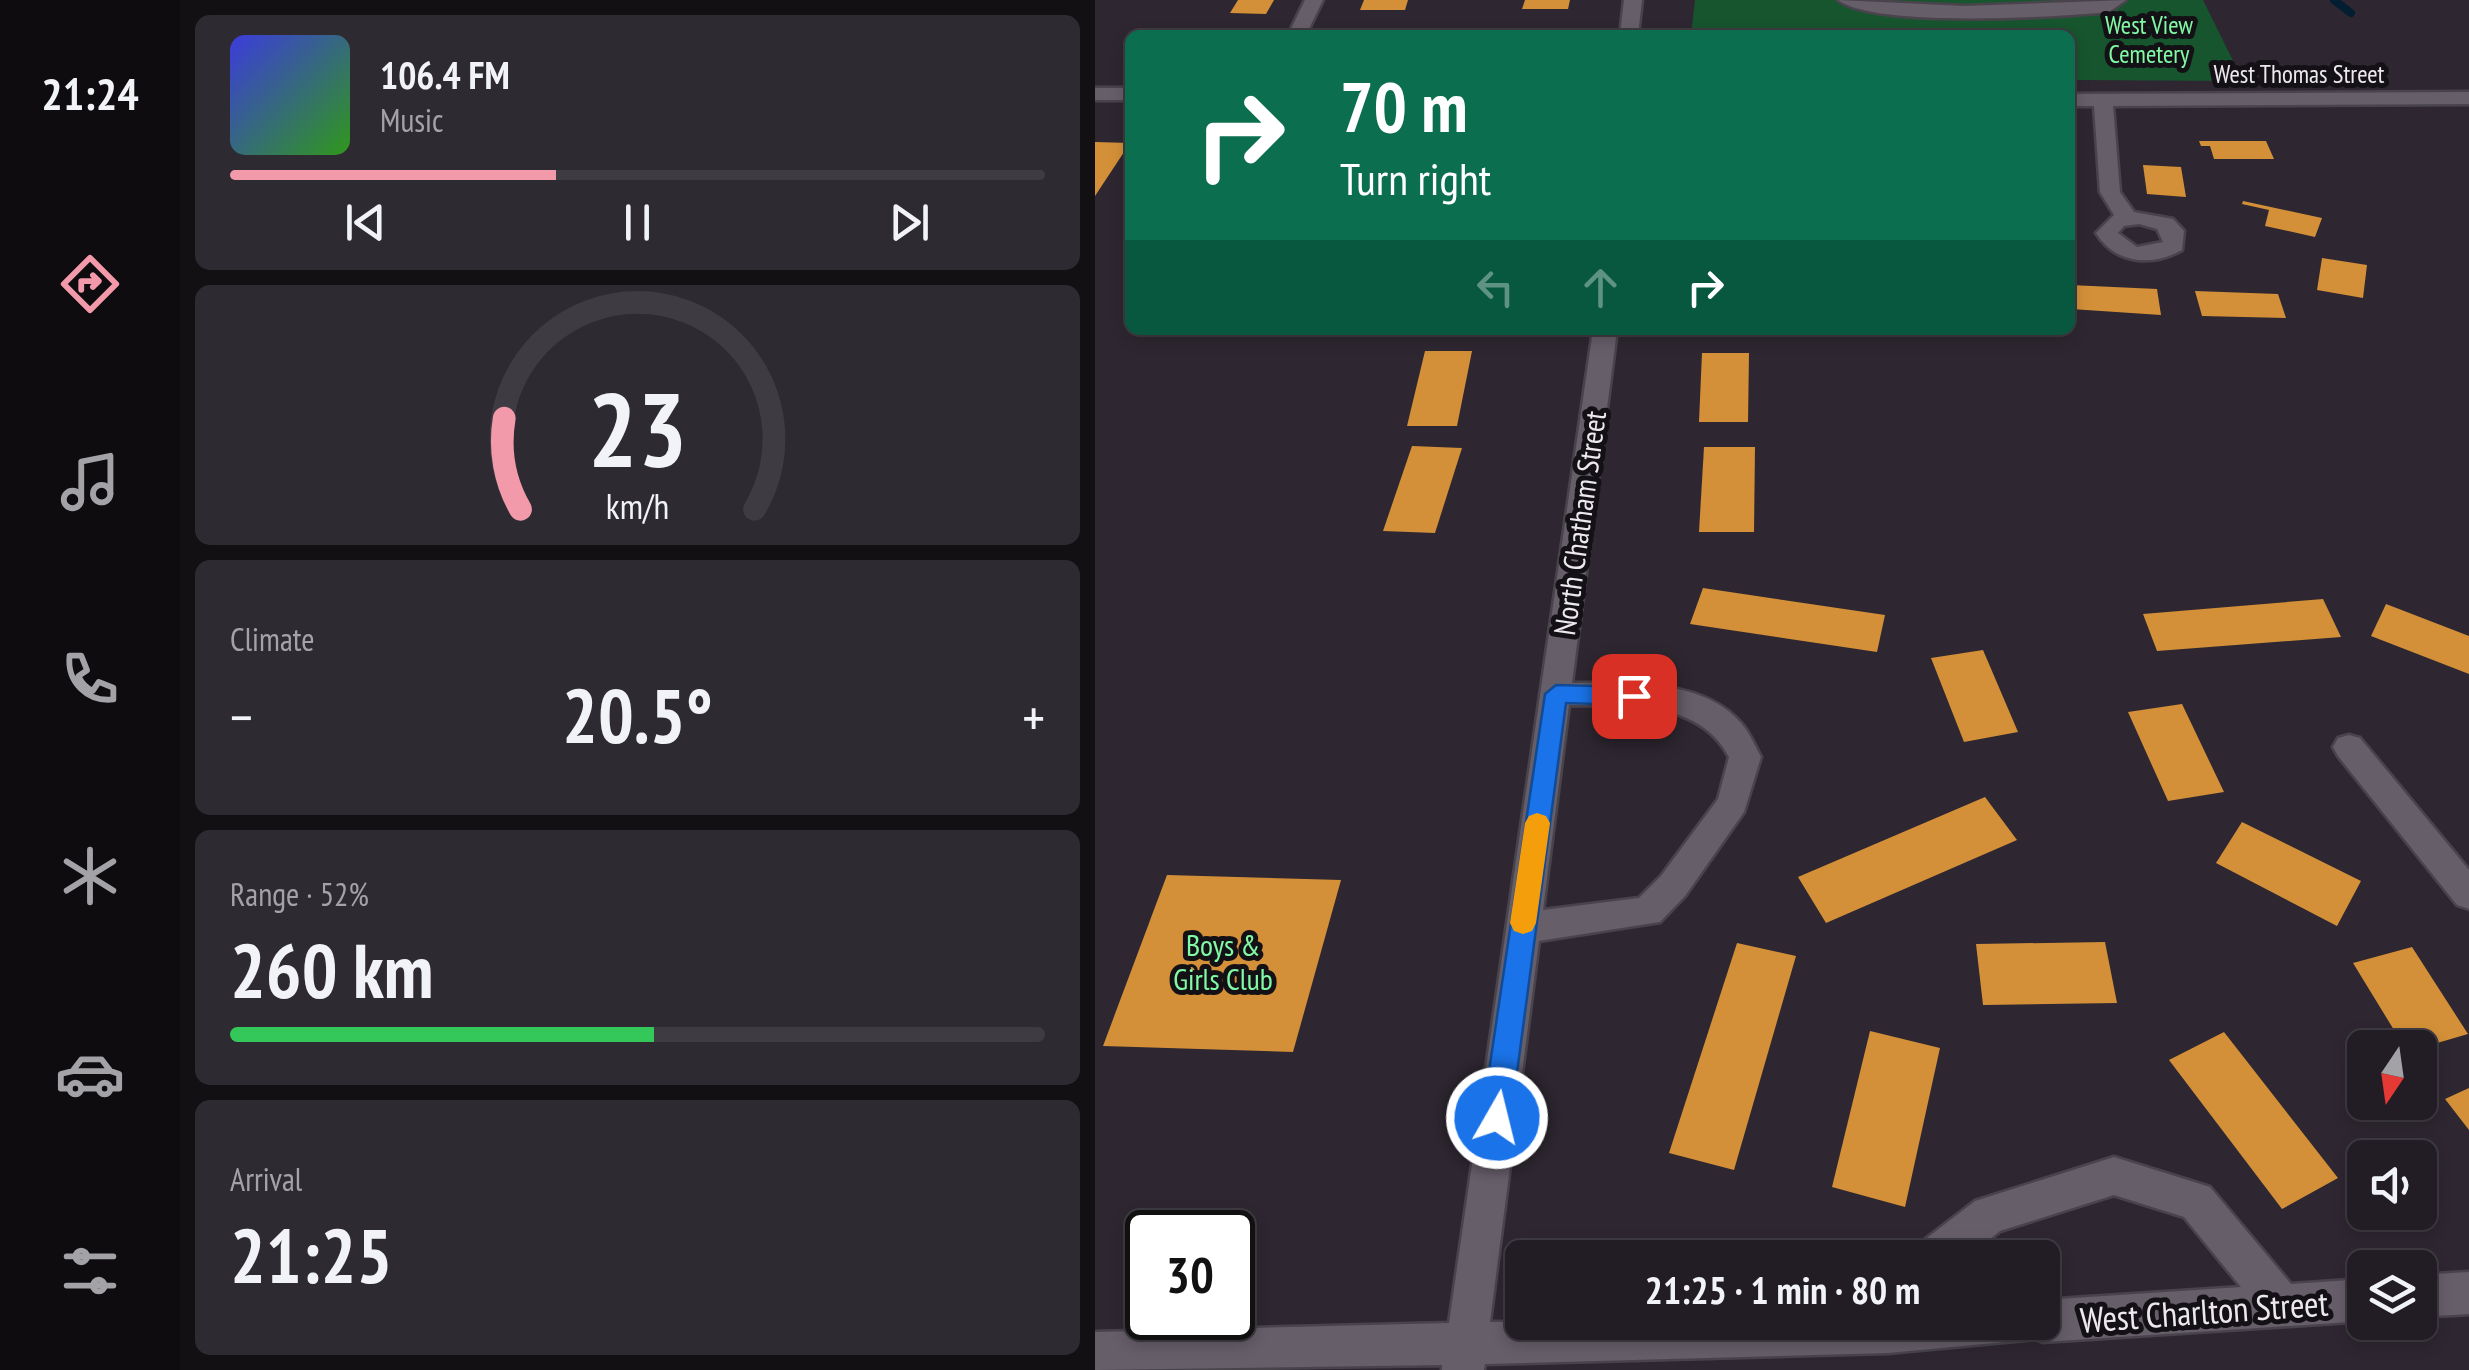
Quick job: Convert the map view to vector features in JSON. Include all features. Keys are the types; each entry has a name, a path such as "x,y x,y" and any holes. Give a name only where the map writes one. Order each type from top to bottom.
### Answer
{"street":[{"path":"1299,30 1314,0"},
{"path":"1630,30 1633,0"},
{"path":"1847,0 1908,9 1982,4 2086,9 2109,7 2117,0"},
{"path":"1982,4 1989,30"},
{"path":"1095,94 1125,94"},
{"name":"West Thomas Street","path":"2075,100 2469,98"},
{"path":"2103,100 2109,192 2127,218"},
{"name":"North Chatham Street","path":"1465,1357 1604,335"},
{"path":"1523,928 1647,912 1673,886 1733,803 1745,757 1730,730 1697,707 1634,696 1556,694"},
{"path":"2349,748 2469,895"},
{"path":"1956,1240 1989,1215 2114,1176 2195,1200 2283,1306"},
{"path":"2437,1295 2469,1293"},
{"name":"West Charlton Street","path":"2060,1321 2347,1301"},
{"path":"1095,1353 1465,1357 1706,1340"}],"green space":[{"name":"West View Cemetery","path":"1695,0 2203,0 2243,81 2075,80 2075,30 1692,30"}],"building":[{"path":"1238,0 1274,0 1266,14 1230,13"},
{"path":"1364,0 1408,0 1405,10 1360,10"},
{"path":"1525,0 1570,0 1568,9 1522,9"},
{"path":"2199,141 2266,141 2274,159 2214,159 2210,146 2201,146"},
{"path":"1095,142 1125,143 1125,151 1095,196"},
{"path":"2143,165 2181,167 2186,197 2147,194"},
{"path":"2243,201 2322,218 2315,237 2265,226 2269,210 2242,204"},
{"path":"2322,258 2367,265 2363,298 2317,290"},
{"path":"2075,285 2157,289 2161,315 2075,309"},
{"path":"2195,291 2278,294 2286,318 2202,316"},
{"path":"1425,351 1472,351 1457,426 1407,426"},
{"path":"1702,353 1749,353 1748,422 1699,422"},
{"path":"1412,446 1462,448 1435,533 1383,531"},
{"path":"1704,447 1755,447 1754,532 1699,532"},
{"path":"1703,588 1885,615 1877,652 1690,624"},
{"path":"2323,599 2341,637 2157,651 2143,614"},
{"path":"2386,604 2469,636 2469,674 2371,636"},
{"path":"1983,650 2018,732 1964,742 1931,658"},
{"path":"2182,704 2224,792 2168,801 2128,712"},
{"path":"1985,797 2017,840 1826,923 1798,877"},
{"path":"2242,822 2361,881 2337,926 2216,863"},
{"name":"Boys & Girls Club","path":"1167,875 1341,880 1293,1052 1103,1046"},
{"path":"2105,942 2117,1003 1983,1005 1976,944"},
{"path":"1737,943 1796,956 1734,1170 1669,1153"},
{"path":"2412,947 2468,1034 2437,1043 2437,1030 2394,1030 2353,963"},
{"path":"1870,1031 1940,1048 1905,1207 1832,1187"},
{"path":"2224,1032 2338,1178 2282,1209 2169,1060"},
{"path":"2469,1088 2469,1130 2445,1099"}],"waterway":[{"path":"2334,0 2351,13"}],"slow traffic":[{"path":"1523,923 1537,823"}],"route":[{"path":"1497,1118 1556,694 1634,696"}]}
